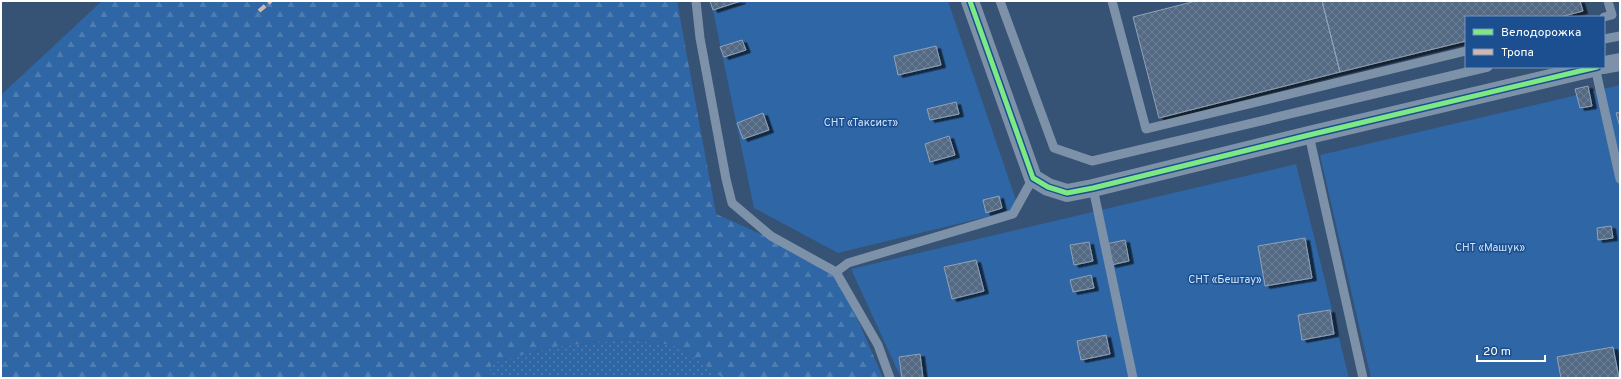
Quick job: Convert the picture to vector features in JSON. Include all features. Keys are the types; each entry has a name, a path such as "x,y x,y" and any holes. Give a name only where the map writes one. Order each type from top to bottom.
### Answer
{"street":[{"path":"970,1 1032,178 1048,187 1067,193 1592,68"},
{"path":"1605,65 1620,62"}],"lane":[{"path":"696,1 703,53 732,204 771,236 836,272 878,345 890,378"},
{"path":"1000,1 1054,148 1092,161 1484,68"},
{"path":"1112,1 1146,129 1465,51"},
{"path":"1605,17 1612,15 1608,1"},
{"path":"1605,39 1620,36"},
{"path":"1596,68 1620,179"},
{"path":"1309,135 1363,378"},
{"path":"836,272 848,263 1013,214 1032,178"},
{"path":"1093,188 1133,378"}],"green space":[{"path":"102,1 677,1 716,214 835,267 883,378 723,378 678,346 630,339 553,347 492,363 488,378 1,378 1,95"},
{"name":"СНТ «Таксист»","path":"711,1 948,1 1019,209 838,253 754,208"},
{"name":"СНТ «Машук»","path":"1620,85 1620,378 1371,378 1320,155"},
{"name":"СНТ «Бештау»","path":"1296,164 1349,378 901,378 851,269"},
{"path":"630,339 678,346 723,378 488,378 491,363 553,347"}],"building":[{"path":"710,1 741,1 713,10"},
{"path":"1196,1 1322,1 1340,72 1159,118 1133,17"},
{"path":"1322,1 1580,1 1583,11 1564,16 1465,16 1465,41 1340,72"},
{"path":"742,40 746,50 724,57 720,47"},
{"path":"936,46 941,65 898,75 894,56"},
{"path":"1588,86 1592,106 1580,108 1575,89"},
{"path":"956,102 959,114 930,120 927,109"},
{"path":"1620,112 1620,127 1616,113"},
{"path":"763,113 769,130 743,139 737,123"},
{"path":"949,136 955,155 930,162 925,144"},
{"path":"999,196 1002,208 986,213 983,200"},
{"path":"1611,226 1613,238 1598,240 1597,228"},
{"path":"1305,238 1312,278 1265,286 1258,246"},
{"path":"1125,240 1129,261 1111,265 1106,244"},
{"path":"1089,242 1093,261 1074,265 1070,245"},
{"path":"976,260 984,291 952,299 944,267"},
{"path":"1091,275 1094,288 1073,292 1070,280"},
{"path":"1330,310 1334,334 1302,340 1298,315"},
{"path":"1106,335 1110,354 1081,360 1077,341"},
{"path":"1613,347 1619,378 1561,378 1557,357"},
{"path":"920,354 923,378 902,378 899,357"}],"marked path":[{"path":"259,11 271,1"}],"cycle path":[{"path":"970,1 1033,178 1048,187 1067,193 1593,68"}]}
